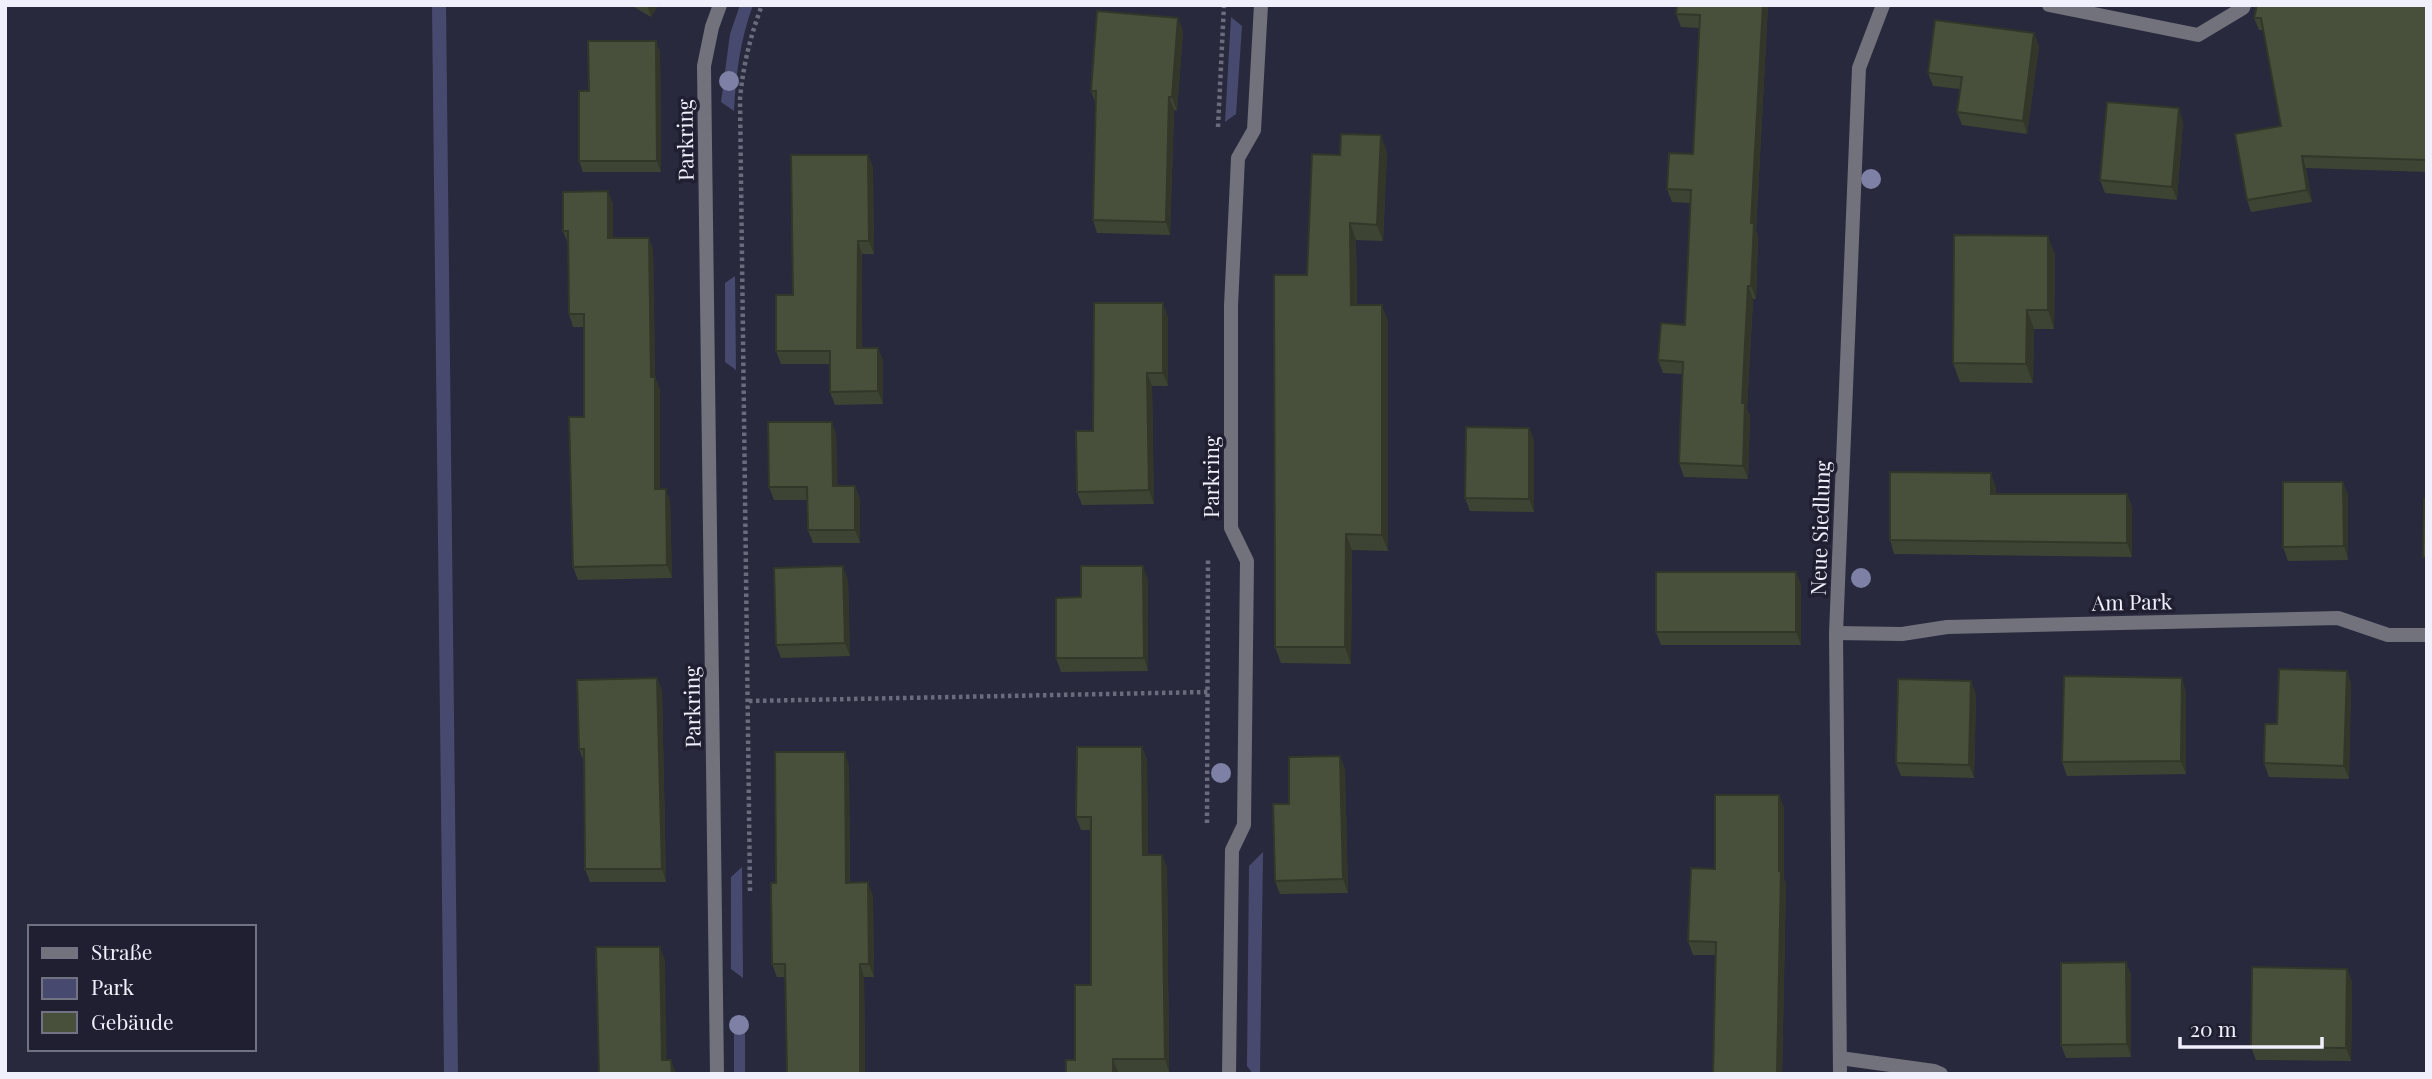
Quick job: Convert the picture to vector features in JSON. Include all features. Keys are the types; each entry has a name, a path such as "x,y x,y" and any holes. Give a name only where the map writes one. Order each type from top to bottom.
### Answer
{"street":[{"name":"Parkring","path":"717,1074 704,66 712,27 720,5"},
{"name":"Parkring","path":"1229,1074 1232,850 1244,825 1247,561 1231,528 1231,306 1238,158 1254,130 1261,5"},
{"name":"Neue Siedlung","path":"1839,1074 1836,633 1859,68 1883,5"},
{"path":"2049,5 2198,34 2244,5"},
{"name":"Am Park","path":"1836,633 1902,634 1947,626 2338,618 2388,635 2427,635"},
{"path":"1840,1058 1941,1074"}],"path":[{"path":"750,894 740,99 743,65 751,32 762,5"},
{"path":"749,701 1208,692"}],"green space":[{"path":"432,5 446,5 458,1074 444,1074"},
{"path":"740,5 753,5 739,57 734,111 721,102 730,34"},
{"path":"1231,17 1242,26 1236,114 1225,122"},
{"path":"735,276 736,370 725,362 725,283"},
{"path":"1263,852 1260,1074 1253,1074 1247,1066 1249,866"},
{"path":"742,867 743,978 731,969 731,877"},
{"path":"745,1015 745,1074 734,1074 734,1020"}],"building":[{"path":"1677,5 1763,5 1751,223 1754,223 1751,286 1748,286 1742,403 1745,403 1743,466 1679,463 1683,362 1658,360 1661,323 1685,325 1691,190 1667,189 1669,153 1693,154 1700,15 1676,14"},
{"path":"2257,5 2427,5 2427,160 2302,156 2307,190 2247,200 2235,134 2281,126 2261,18 2254,18"},
{"path":"1097,11 1178,18 1172,97 1169,97 1166,222 1093,220 1096,91 1091,91"},
{"path":"1935,20 2034,33 2023,121 1957,112 1962,77 1928,73"},
{"path":"588,41 656,41 657,161 579,161 579,91 589,91"},
{"path":"2107,102 2179,108 2172,187 2100,180"},
{"path":"1341,134 1381,135 1377,225 1350,223 1351,305 1382,305 1382,535 1346,534 1345,647 1275,647 1274,275 1307,275 1312,154 1340,155"},
{"path":"791,155 868,155 869,241 858,241 857,348 878,348 878,391 830,392 830,351 776,351 776,295 793,295"},
{"path":"608,191 608,238 649,238 651,377 655,377 655,489 666,489 667,565 573,567 569,417 584,417 584,314 569,314 568,231 563,231 563,192"},
{"path":"1954,235 2048,236 2048,310 2027,310 2026,364 1953,363"},
{"path":"1094,303 1163,303 1163,373 1147,373 1149,490 1077,492 1076,431 1093,431"},
{"path":"768,422 832,422 833,486 855,486 855,530 808,530 807,487 769,487"},
{"path":"1466,427 1529,428 1529,499 1465,498"},
{"path":"1890,472 1991,473 1991,494 2127,494 2127,543 1890,540"},
{"path":"2283,482 2343,482 2344,546 2283,547"},
{"path":"2424,499 2427,499 2427,557 2423,557"},
{"path":"843,566 845,643 776,645 774,568"},
{"path":"1081,566 1143,566 1144,658 1056,658 1056,598 1081,597"},
{"path":"1656,572 1796,572 1796,632 1656,632"},
{"path":"2279,669 2347,671 2344,766 2264,763 2265,724 2277,724"},
{"path":"2064,676 2182,678 2181,761 2062,762"},
{"path":"657,678 662,869 585,869 584,749 579,749 577,680"},
{"path":"1898,679 1971,681 1969,765 1896,763"},
{"path":"1077,747 1142,747 1143,855 1162,855 1165,1059 1113,1059 1113,1074 1066,1074 1066,1060 1075,1060 1075,985 1091,985 1091,817 1076,817"},
{"path":"775,752 845,752 846,883 868,882 869,964 860,964 860,1074 787,1074 785,964 772,964 771,883 776,883"},
{"path":"1340,756 1343,879 1275,881 1273,804 1289,804 1289,757"},
{"path":"1715,795 1779,795 1781,871 1777,1074 1713,1074 1716,942 1688,941 1691,868 1715,869"},
{"path":"596,947 660,947 662,1060 671,1060 672,1074 599,1074"},
{"path":"2126,962 2127,1044 2061,1045 2061,963"},
{"path":"2252,967 2347,969 2346,1048 2251,1047"}]}
